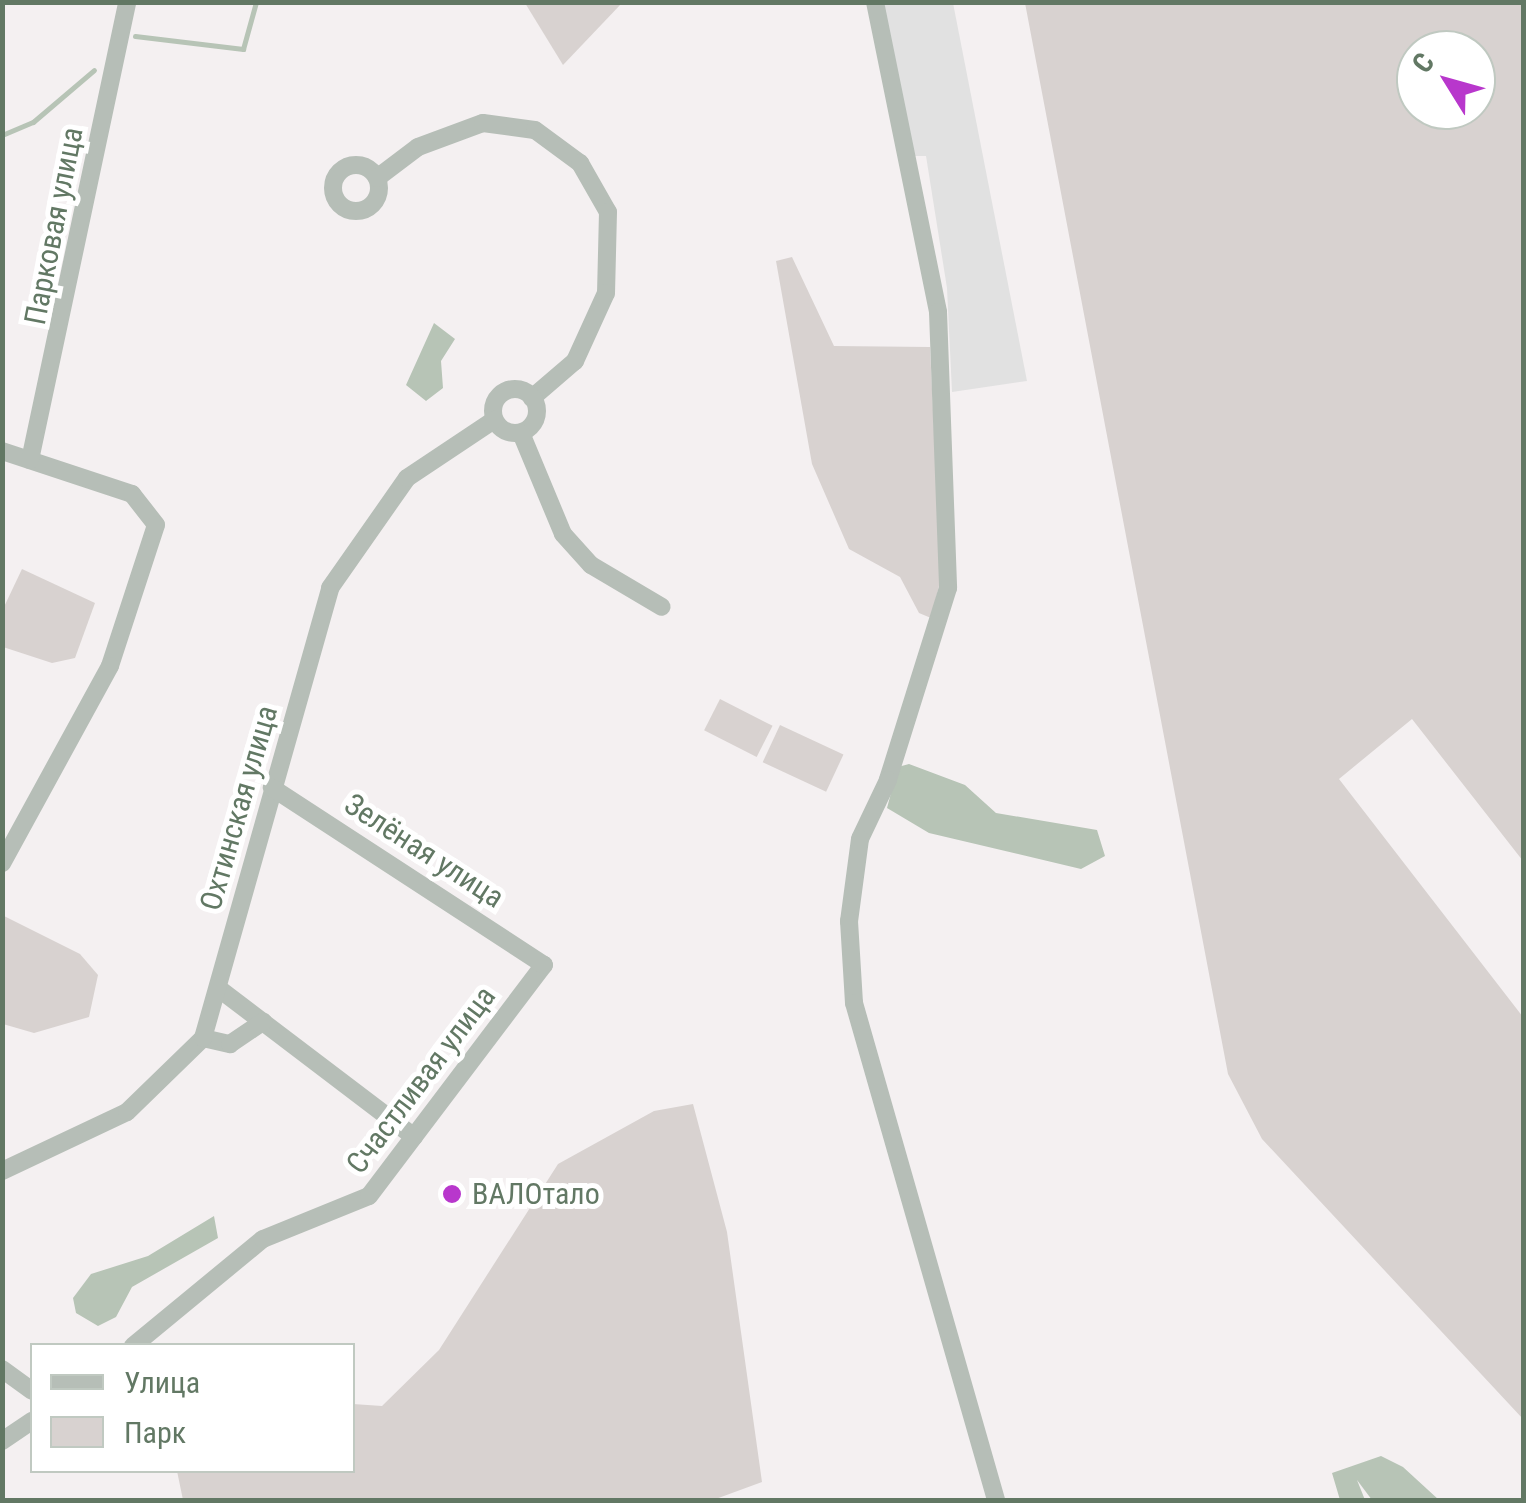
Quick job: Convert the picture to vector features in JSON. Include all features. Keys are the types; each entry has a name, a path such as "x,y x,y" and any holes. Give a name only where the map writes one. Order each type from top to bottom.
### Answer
{"street":[{"name":"Парковая улица","path":"30,460 127,2"},
{"path":"875,2 938,312 948,588 888,780 860,839 850,920 854,1002 996,1500"},
{"name":"Охтинская улица","path":"2,1171 127,1112 203,1038 330,588 352,547 407,478 494,420 492,406 508,389 532,398 575,362 606,292 608,212 580,163 535,130 483,123 418,147 377,178"},
{"path":"520,433 536,417 532,398"},
{"path":"494,420 520,433 563,534 591,565 662,607"},
{"path":"2,451 150,506 155,543 110,666 2,863"},
{"name":"Зелёная улица","path":"272,788 544,964"},
{"name":"Счастливая улица","path":"138,1343 262,1239 369,1196 544,964"},
{"path":"218,988 414,1138"},
{"path":"203,1038 230,1044 262,1022"},
{"path":"2,1369 30,1390"},
{"path":"2,1441 30,1422"}],"shaded area":[{"path":"882,3 953,3 1027,381 952,392 947,288 926,156 912,156"},
{"path":"434,323 455,339 441,361 443,388 426,401 406,385"},
{"path":"909,764 965,785 996,813 1097,830 1105,856 1081,869 929,833 887,808 898,767"},
{"path":"214,1216 218,1238 132,1287 116,1317 98,1326 76,1313 73,1298 91,1274 148,1256"},
{"path":"1381,1456 1403,1467 1439,1500 1372,1500 1357,1480 1365,1500 1340,1500 1332,1473"}],"green space":[{"path":"525,3 622,3 563,65"},
{"path":"1025,3 1523,3 1523,861 1412,719 1339,779 1523,1017 1523,1419 1262,1139 1228,1074"},
{"path":"792,257 834,346 930,347 941,578 931,618 919,613 900,577 849,549 812,464 776,261"},
{"path":"22,569 95,603 75,658 52,663 3,647 3,609"},
{"path":"720,699 773,726 757,757 704,730"},
{"path":"780,725 843,755 826,792 763,762"},
{"path":"2,915 80,954 98,975 89,1017 34,1033 3,1024"},
{"path":"693,1104 727,1232 762,1482 713,1500 183,1500 177,1473 355,1473 355,1404 382,1406 439,1350 558,1164 654,1111"}],"waterway":[{"path":"135,36 243,49 256,2"},
{"path":"2,135 33,122 94,70"}],"place":[{"name":"ВАЛОтало","path":"452,1194"}]}
